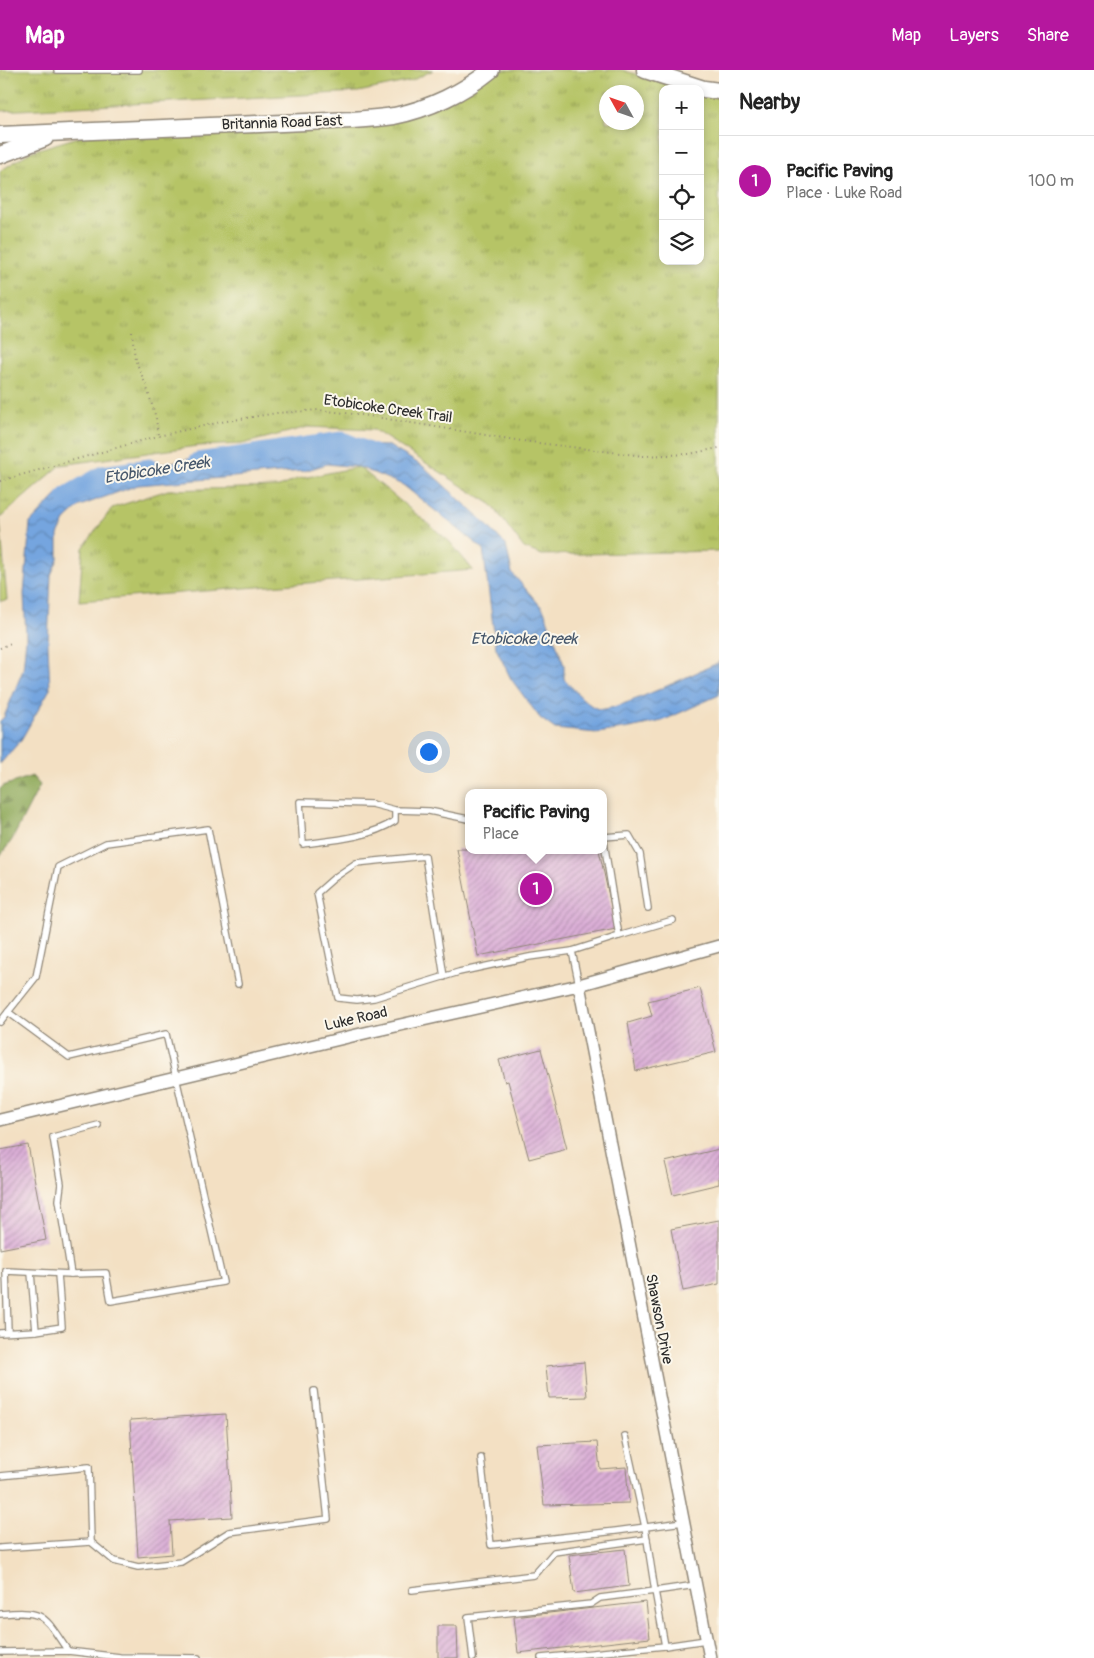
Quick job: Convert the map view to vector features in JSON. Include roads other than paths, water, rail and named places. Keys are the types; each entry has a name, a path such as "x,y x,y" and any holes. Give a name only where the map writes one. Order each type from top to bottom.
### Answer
{"street":[{"name":"Britannia Road East","path":"0,135 352,120 394,116 440,101 478,81 492,70"},
{"path":"645,70 704,89 719,91"},
{"path":"0,155 60,132"},
{"name":"Luke Road","path":"0,1120 369,1032 578,985 719,946"},
{"name":"Shawson Drive","path":"578,985 710,1658"}],"lane":[{"path":"57,70 139,70"},
{"path":"395,810 396,821 381,830 357,836 303,844 300,802 372,804 395,810 429,811 465,818"},
{"path":"0,1022 36,977 58,868 106,843 208,829 238,984"},
{"path":"607,838 629,836 640,854 648,908"},
{"path":"606,854 619,936"},
{"path":"444,977 425,856 356,863 334,878 317,893 338,998 358,1000 374,998 444,977 529,957 572,951 673,920"},
{"path":"572,951 578,985"},
{"path":"8,1012 69,1057 166,1034 223,1282 111,1301 106,1273 58,1274 3,1271 8,1332"},
{"path":"70,1274 59,1200 61,1184 54,1137 98,1125"},
{"path":"31,1273 36,1330"},
{"path":"0,1333 62,1327 58,1274"},
{"path":"0,1548 91,1542 114,1561 138,1567 181,1562 229,1532 328,1519 314,1392"},
{"path":"625,1436 645,1527 665,1646"},
{"path":"481,1458 491,1545 683,1522"},
{"path":"0,1476 89,1467 91,1542"},
{"path":"412,1590 534,1575 554,1552 647,1539"},
{"path":"473,1658 468,1617 591,1604 600,1598 696,1585"},
{"path":"0,1614 36,1613 44,1617 68,1651"},
{"path":"541,1658 665,1646 706,1640"},
{"path":"0,1652 68,1651 120,1657 198,1658"}],"water":[{"name":"Etobicoke Creek","path":"327,444 389,446 424,467 482,520 506,545 512,573 544,610 564,665 564,679 590,705 599,709 621,705 676,682 719,661 719,695 662,721 630,728 597,733 555,729 540,718 511,679 496,648 483,549 403,485 359,467 327,464 304,471 138,485 80,506 66,519 58,535 58,559 51,575 48,645 50,689 21,740 0,764 0,721 4,717 23,670 26,638 24,594 30,523 58,494 128,471 188,459 267,458"}],"waterway":[{"name":"Etobicoke Creek","path":"198,463 342,442 373,455"},
{"name":"Etobicoke Creek","path":"67,497 103,476 150,469"}],"place":[{"name":"Pacific Paving","path":"536,889"}]}
